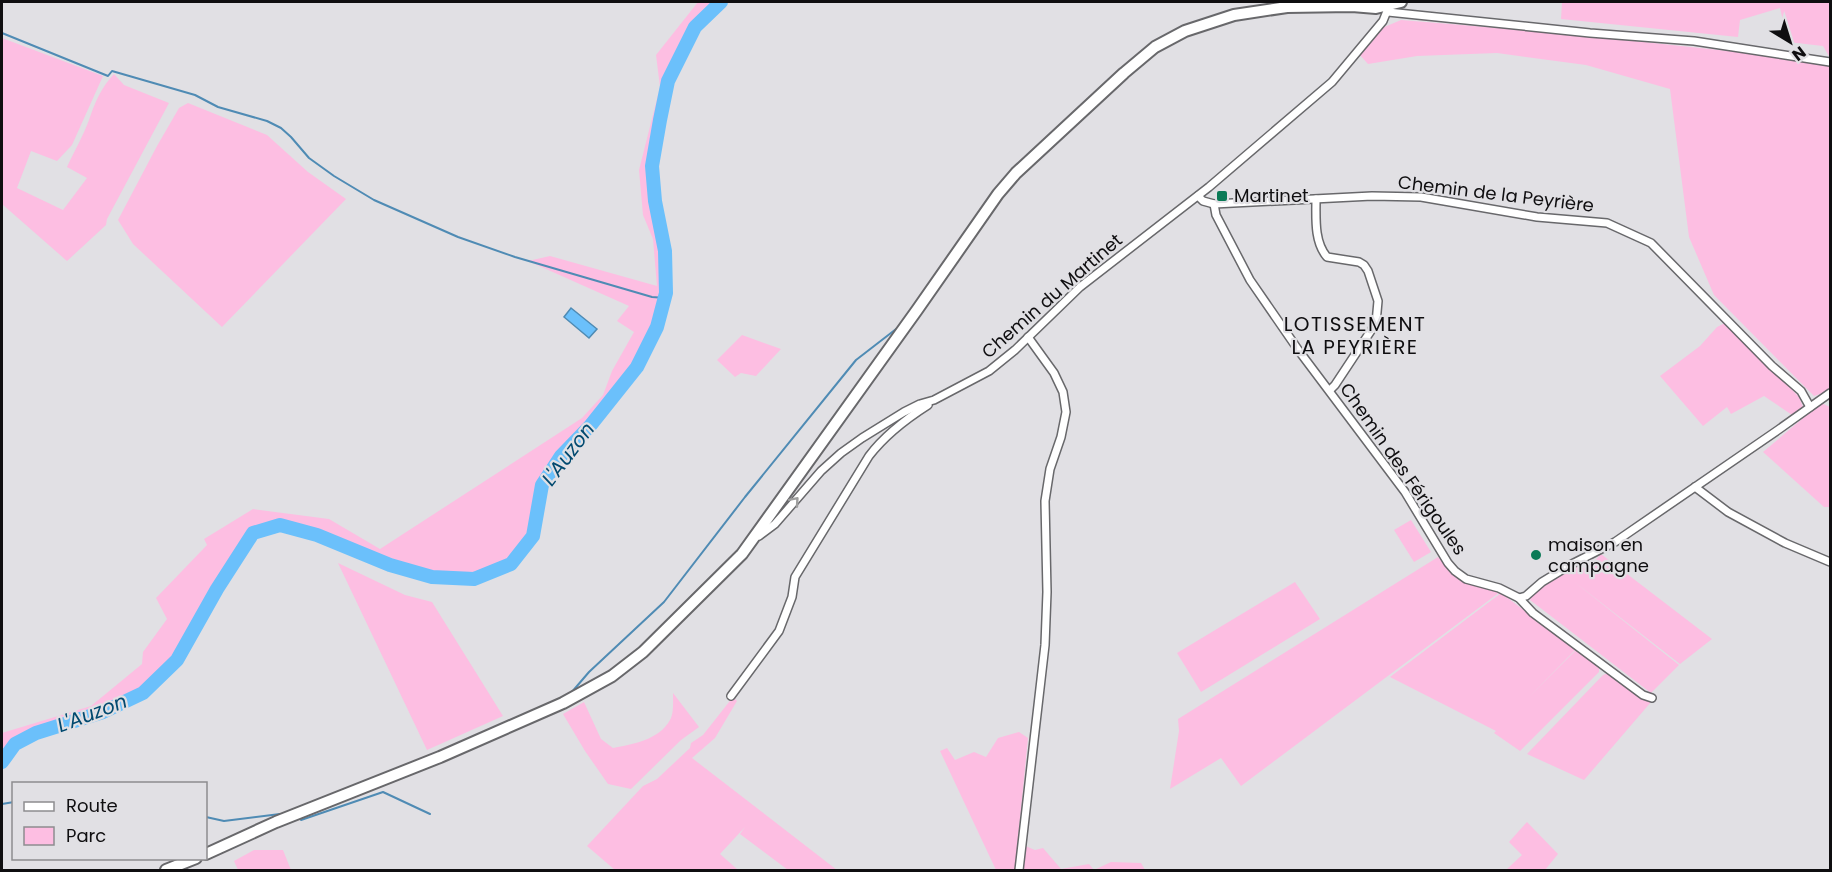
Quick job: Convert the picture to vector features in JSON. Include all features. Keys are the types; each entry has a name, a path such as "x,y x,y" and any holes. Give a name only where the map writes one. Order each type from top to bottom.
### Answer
{"main road":[{"path":"1352,6 1374,2"},
{"path":"207,854 276,822 489,736 597,686 643,652 728,569 752,541 918,310 998,194 1016,173 1155,47 1202,24 1234,15 1263,10 1352,6 1376,8 1401,2"},
{"path":"166,870 191,860"}],"street":[{"path":"1198,196 1332,82 1383,21 1389,5 1590,33 1694,41 1830,62"},
{"name":"Chemin de la Peyrière","path":"1198,196 1203,201 1214,204 1372,196 1421,197 1537,217 1607,223 1651,243 1772,366 1801,391 1810,407"},
{"name":"Chemin du Martinet","path":"752,541 775,524 821,471 862,438 904,412 934,400 989,371 1080,286 1198,196"},
{"path":"1316,199 1318,241 1322,252 1327,257 1359,262 1364,265 1378,301 1376,323 1330,390"},
{"name":"Chemin des Férigoules","path":"1214,204 1216,215 1250,280 1299,351 1405,492 1438,550 1455,571 1466,579 1499,588 1519,598 1533,613 1643,695 1653,698"},
{"path":"1018,870 1045,645 1047,592 1045,501 1050,469 1061,437 1066,412 1063,392 1054,373 1028,337"},
{"path":"1519,598 1526,596 1542,582 1570,565 1615,542 1830,393"},
{"path":"731,696 779,631 792,597 795,577 869,456 891,432 934,400"},
{"path":"1695,488 1728,512 1785,543 1830,562"}],"green space":[{"path":"698,2 717,2 693,26 666,82 649,166 662,251 664,293 653,327 635,366 587,425 559,454 539,482 530,533 508,561 473,576 432,575 390,564 316,533 280,524 252,531 215,588 174,659 142,691 101,711 36,731 14,743 2,759 2,733 91,706 142,664 143,652 167,619 156,598 207,545 204,539 253,509 329,519 380,549 582,418 603,395 612,371 634,332 617,321 629,306 528,261 550,256 657,286 653,239 643,215 639,170 660,87 656,55"},
{"path":"1562,2 1830,2 1830,58 1823,46 1788,42 1780,8 1740,20 1738,37 1561,19"},
{"path":"1401,20 1559,33 1738,52 1823,64 1830,67 1830,388 1814,396 1714,295 1689,237 1670,89 1586,65 1497,53 1417,56 1368,64 1359,54 1382,28"},
{"path":"2,38 103,76 72,145 57,161 31,151 17,188 63,210 87,178 67,167 99,96 114,74 124,85 169,103 107,219 106,225 67,261 2,204"},
{"path":"188,103 267,135 308,172 346,199 222,327 133,244 118,220 179,108"},
{"path":"1727,322 1799,397 1803,407 1792,415 1764,396 1731,414 1727,407 1703,426 1660,376 1700,346 1717,327"},
{"path":"742,335 781,349 756,376 741,373 735,377 717,360"},
{"path":"1821,403 1830,407 1830,507 1824,507 1763,452"},
{"path":"1411,520 1431,552 1414,562 1394,530"},
{"path":"1601,554 1712,639 1680,664 1572,580 1679,665 1651,693 1530,600 1532,594 1562,573 1575,567 1588,568"},
{"path":"1438,557 1452,572 1465,581 1500,592 1241,786 1221,758 1170,789 1179,731 1178,719"},
{"path":"338,563 405,595 432,602 503,716 427,750"},
{"path":"1295,582 1320,619 1201,692 1177,653"},
{"path":"1501,593 1576,649 1529,697 1577,649 1599,667 1599,672 1520,751 1494,733 1496,731 1390,677"},
{"path":"1608,673 1651,702 1584,780 1527,754 1603,675"},
{"path":"673,693 699,727 681,740 631,789 608,784 563,714 584,702 601,739 613,748 629,745 652,737 665,727 671,717"},
{"path":"733,697 737,701 715,738 692,758 837,870 788,870 740,834 745,827 720,854 738,870 615,870 587,846 643,786 657,779 690,748 691,743 703,735"},
{"path":"1019,732 1028,738 1015,870 996,870 940,751 947,748 955,760 974,752 986,757 998,738"},
{"path":"1527,822 1558,854 1545,870 1506,870 1522,855 1509,842"},
{"path":"1023,845 1035,850 1043,848 1061,869 1089,864 1094,870 1022,870"},
{"path":"254,850 283,850 291,870 238,870 234,861"},
{"path":"1111,862 1141,863 1145,870 1094,870"}],"water":[{"path":"571,308 597,329 589,338 564,317"}],"waterway":[{"name":"L'Auzon","path":"2,762 15,744 36,733 103,712 143,693 177,660 217,589 253,533 280,525 317,535 390,565 432,577 474,579 511,564 533,536 542,485 561,456 590,426 637,367 657,327 666,293 665,251 655,201 652,166 660,120 668,81 695,27 721,2"},
{"path":"2,33 108,76 112,71 195,95 218,107 267,121 281,128 309,158 334,176 374,200 458,237 515,257 652,297 665,298"},
{"path":"571,693 589,672 664,602 745,497 856,360 900,326"},
{"path":"301,820 383,792 430,814"},
{"path":"2,804 12,802"},
{"path":"207,817 224,821 280,814"}],"place":[{"name":"Martinet","path":"1222,196"},
{"name":"maison en campagne","path":"1536,555"}],"district":[{"name":"LOTISSEMENT LA PEYRIÈRE","path":"1355,336"}]}
